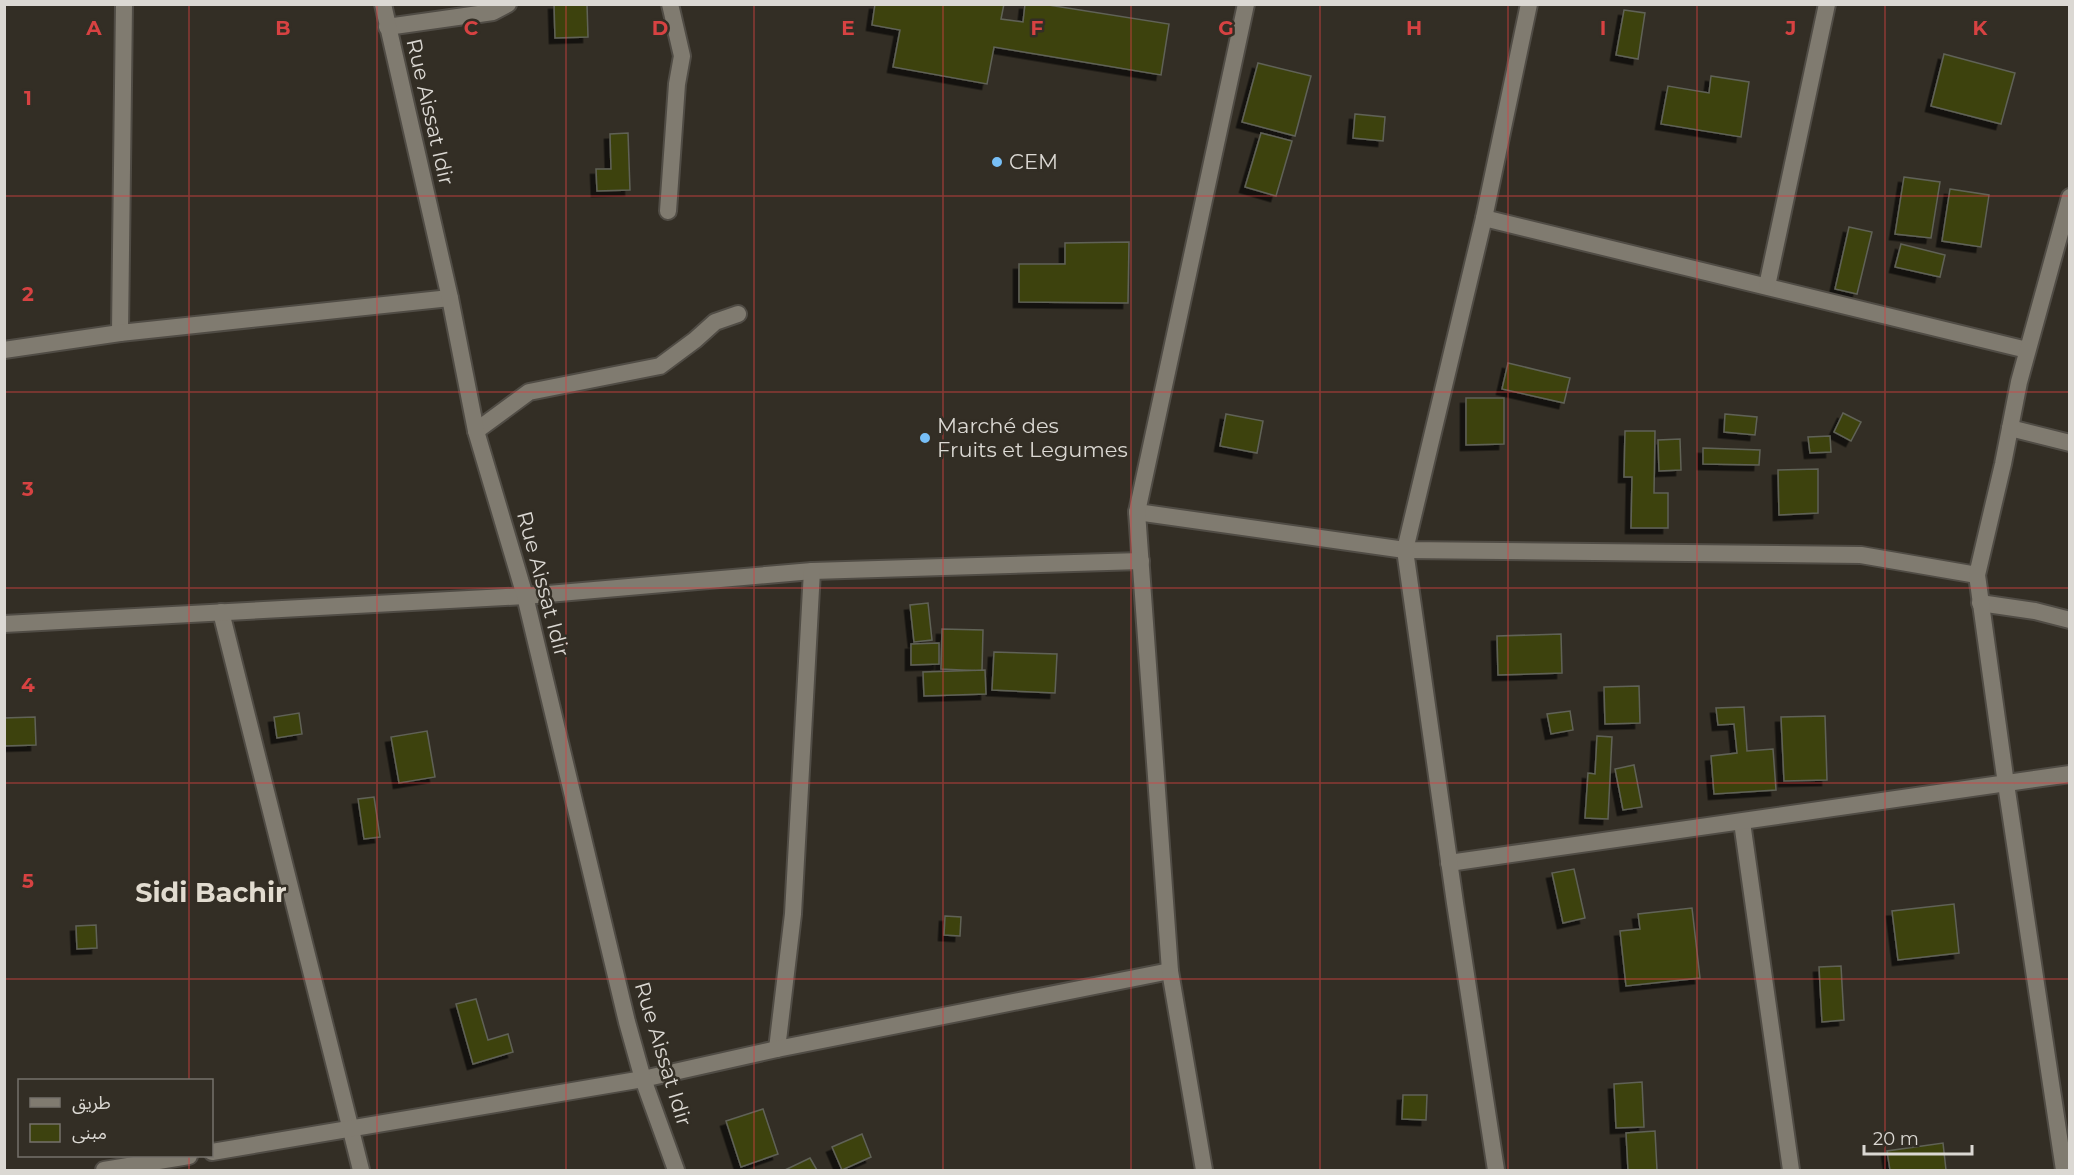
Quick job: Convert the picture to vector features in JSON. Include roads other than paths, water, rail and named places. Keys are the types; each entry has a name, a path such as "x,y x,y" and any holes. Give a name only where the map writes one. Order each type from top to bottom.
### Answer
{"street":[{"path":"120,333 124,4"},
{"name":"Rue Aissat Idir","path":"383,4 450,298 476,430 525,596 624,1011 644,1079 676,1170"},
{"path":"387,27 493,12 508,4"},
{"path":"668,212 677,84 682,56 670,4"},
{"path":"1204,1170 1170,971 1137,512 1246,4"},
{"path":"1496,1170 1449,863 1405,550 1484,218 1529,4"},
{"path":"1767,286 1827,4"},
{"path":"2066,1168 2006,784 1977,575 2019,382 2069,203"},
{"path":"1484,218 2027,350"},
{"path":"4,350 120,333 450,298"},
{"path":"476,430 529,392 660,366 715,322 738,314"},
{"path":"2010,428 2070,443"},
{"path":"1137,512 1405,550 1861,555 1977,575"},
{"path":"4,624 525,596 812,571 1141,561"},
{"path":"777,1049 793,914 812,571"},
{"path":"1980,603 2035,611 2070,620"},
{"path":"221,612 361,1170"},
{"path":"1449,863 2070,774"},
{"path":"1742,822 1791,1170"},
{"path":"213,1152 644,1079 777,1049 1170,971"},
{"path":"104,1170 178,1157"}],"place":[{"name":"CEM","path":"997,162"},
{"name":"Marché des Fruits et Legumes","path":"925,438"}],"district":[{"name":"Sidi Bachir","path":"211,893"}]}
